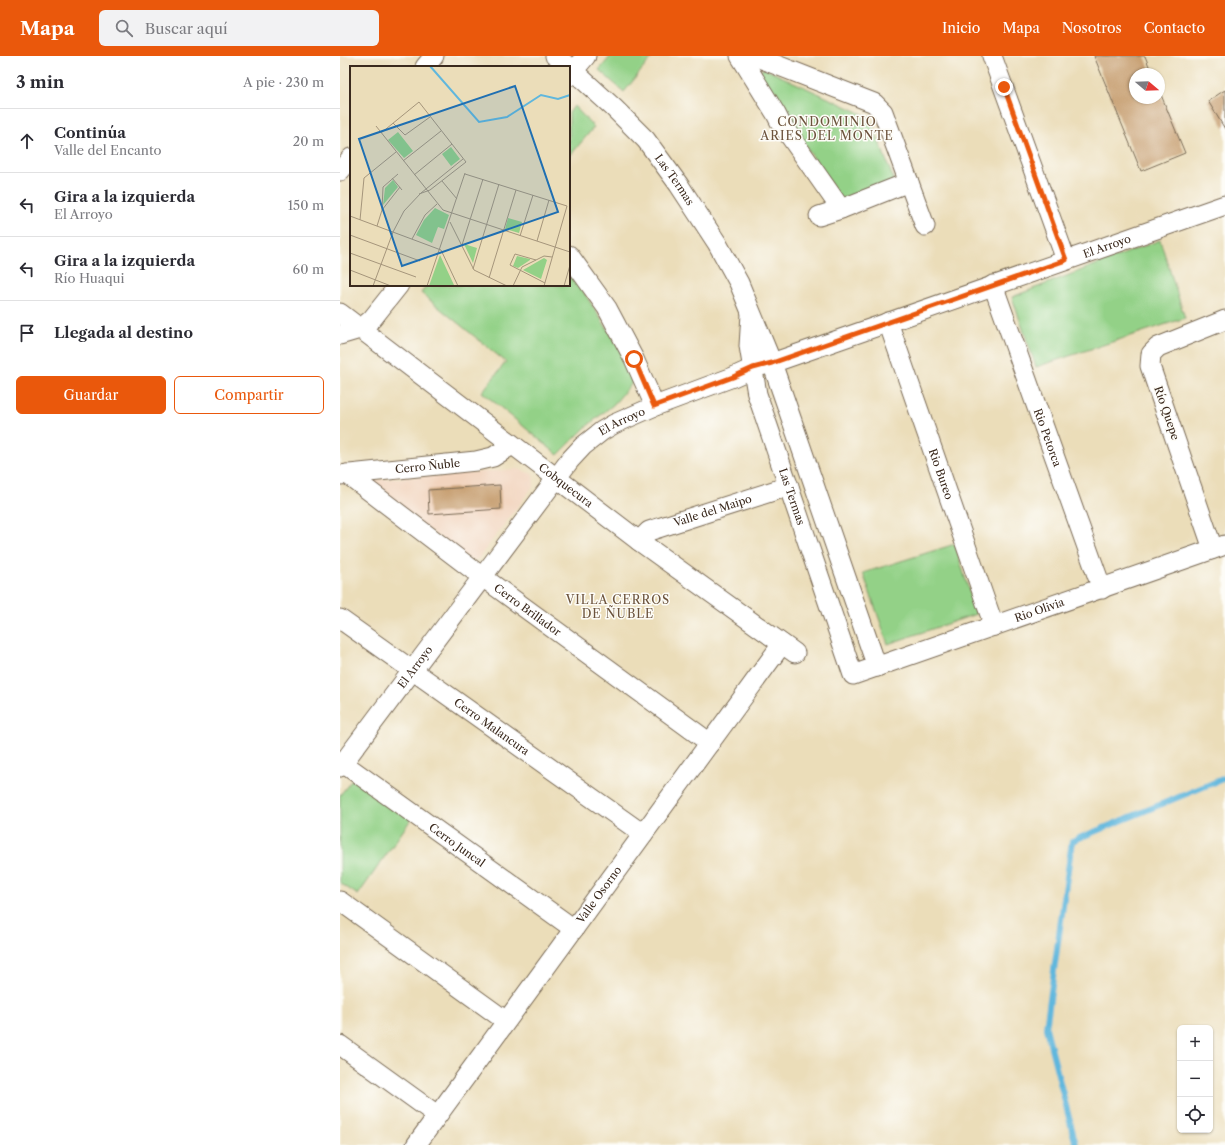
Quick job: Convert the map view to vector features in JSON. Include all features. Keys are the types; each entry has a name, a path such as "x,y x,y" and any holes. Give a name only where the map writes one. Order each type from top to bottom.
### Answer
{"street":[{"path":"426,66 434,56"},
{"name":"Las Termas","path":"555,56 566,66"},
{"path":"570,70 586,56"},
{"path":"740,56 780,122 841,209"},
{"path":"754,56 874,103 883,112 925,226"},
{"path":"992,56 1066,260"},
{"name":"Las Termas","path":"570,70 614,108 646,140 679,185 717,243 739,284 772,363 877,667"},
{"path":"340,171 350,159"},
{"path":"819,216 841,209 909,182"},
{"name":"El Arroyo","path":"341,764 570,460 583,446 602,431 654,406 733,377 753,368 772,363 1066,260 1223,211"},
{"path":"570,256 607,308 634,359 654,406"},
{"name":"Rio Petorca","path":"993,285 1102,589"},
{"path":"340,335 360,329 372,319 399,286"},
{"name":"Cobquecura","path":"340,313 639,541 788,649"},
{"name":"Las Termas","path":"752,314 749,346 757,394 853,675"},
{"name":"Río Quepe","path":"1219,547 1150,366 1151,354 1158,347 1225,320"},
{"name":"Rio Bureo","path":"888,322 994,626"},
{"name":"Cerro Ñuble","path":"343,475 476,461 493,457 512,445"},
{"name":"Cerro Brillador","path":"343,475 710,743"},
{"name":"Valle del Maipo","path":"639,541 649,531 789,486"},
{"name":"Rio Olivia","path":"853,675 1219,547"},
{"name":"Cerro Malancura","path":"340,619 643,834"},
{"name":"Valle Osorno","path":"416,1145 710,743 788,649"},
{"name":"Cerro Juncal","path":"341,764 574,929"},
{"path":"340,901 506,1021"},
{"path":"340,1045 437,1115"}],"shaded area":[{"path":"517,469 533,474 534,485 478,559 470,561 373,488 374,480"}],"green space":[{"path":"611,56 653,56 624,92 599,70"},
{"path":"763,68 867,116 872,123 895,183 842,201 758,75"},
{"path":"574,106 594,127 570,156 570,112"},
{"path":"1160,240 1185,318 1036,367 1012,297"},
{"path":"570,273 628,361 632,383 614,404 586,427 558,455 482,392 506,362 421,293 426,286 570,286"},
{"path":"955,544 976,614 888,644 863,573"},
{"path":"355,776 414,815 358,895 340,883 340,795"}],"building":[{"path":"1094,56 1145,56 1150,68 1129,68 1129,104 1165,104 1185,153 1141,171"},
{"path":"1225,90 1225,129 1208,101"},
{"path":"500,485 501,509 429,514 428,490"}],"waterway":[{"path":"1076,1145 1046,1028 1072,841 1225,778"}],"district":[{"name":"CONDOMINIO ARIES DEL MONTE","path":"827,129"},
{"name":"VILLA CERROS DE ÑUBLE","path":"618,607"}],"route":[{"path":"634,359 654,406 733,377 753,368 772,363 1066,260 1004,87"}]}
